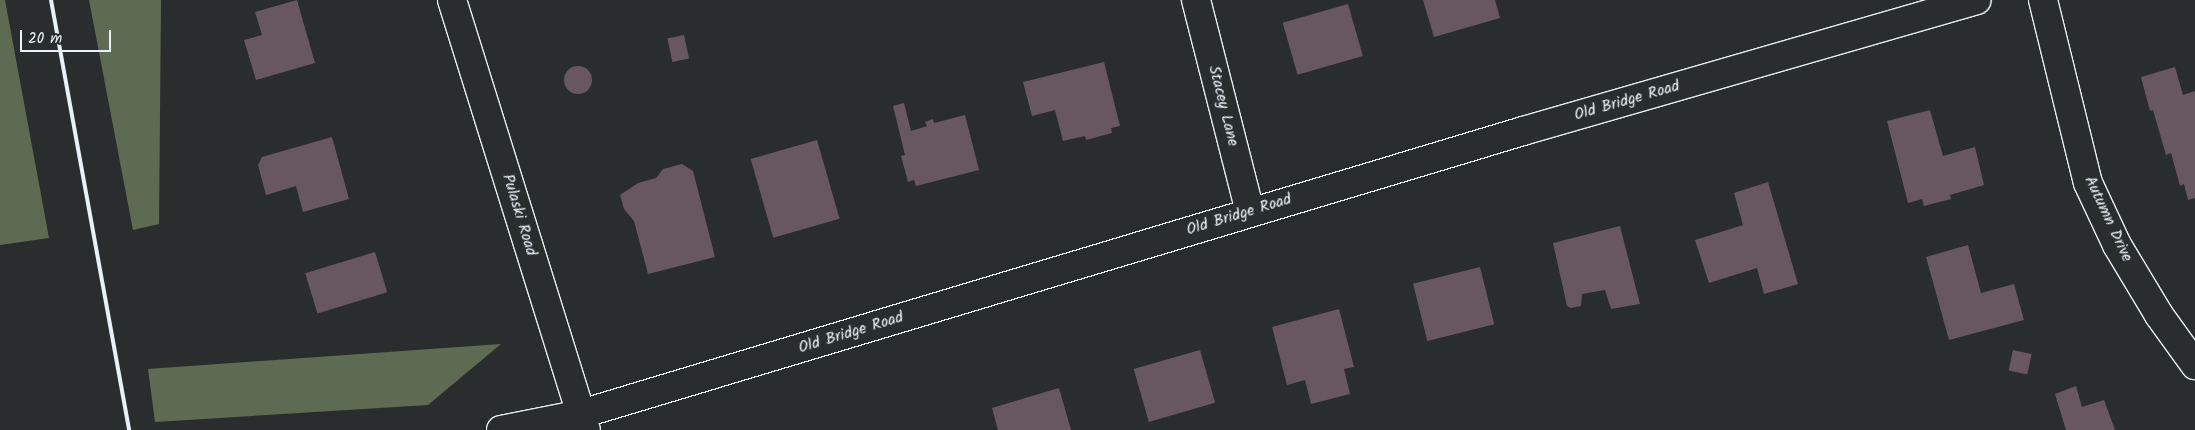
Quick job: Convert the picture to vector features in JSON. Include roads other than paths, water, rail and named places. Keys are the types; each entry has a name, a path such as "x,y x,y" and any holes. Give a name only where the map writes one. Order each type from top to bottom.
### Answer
{"street":[{"name":"Pulaski Road","path":"452,0 583,422"},
{"name":"Stacey Lane","path":"1196,0 1250,212"},
{"name":"Old Bridge Road","path":"501,430 583,422 1250,212 1976,0"},
{"name":"Autumn Drive","path":"2043,0 2088,183 2117,244 2159,315 2195,365"}],"railway":[{"path":"51,0 129,430"}]}
